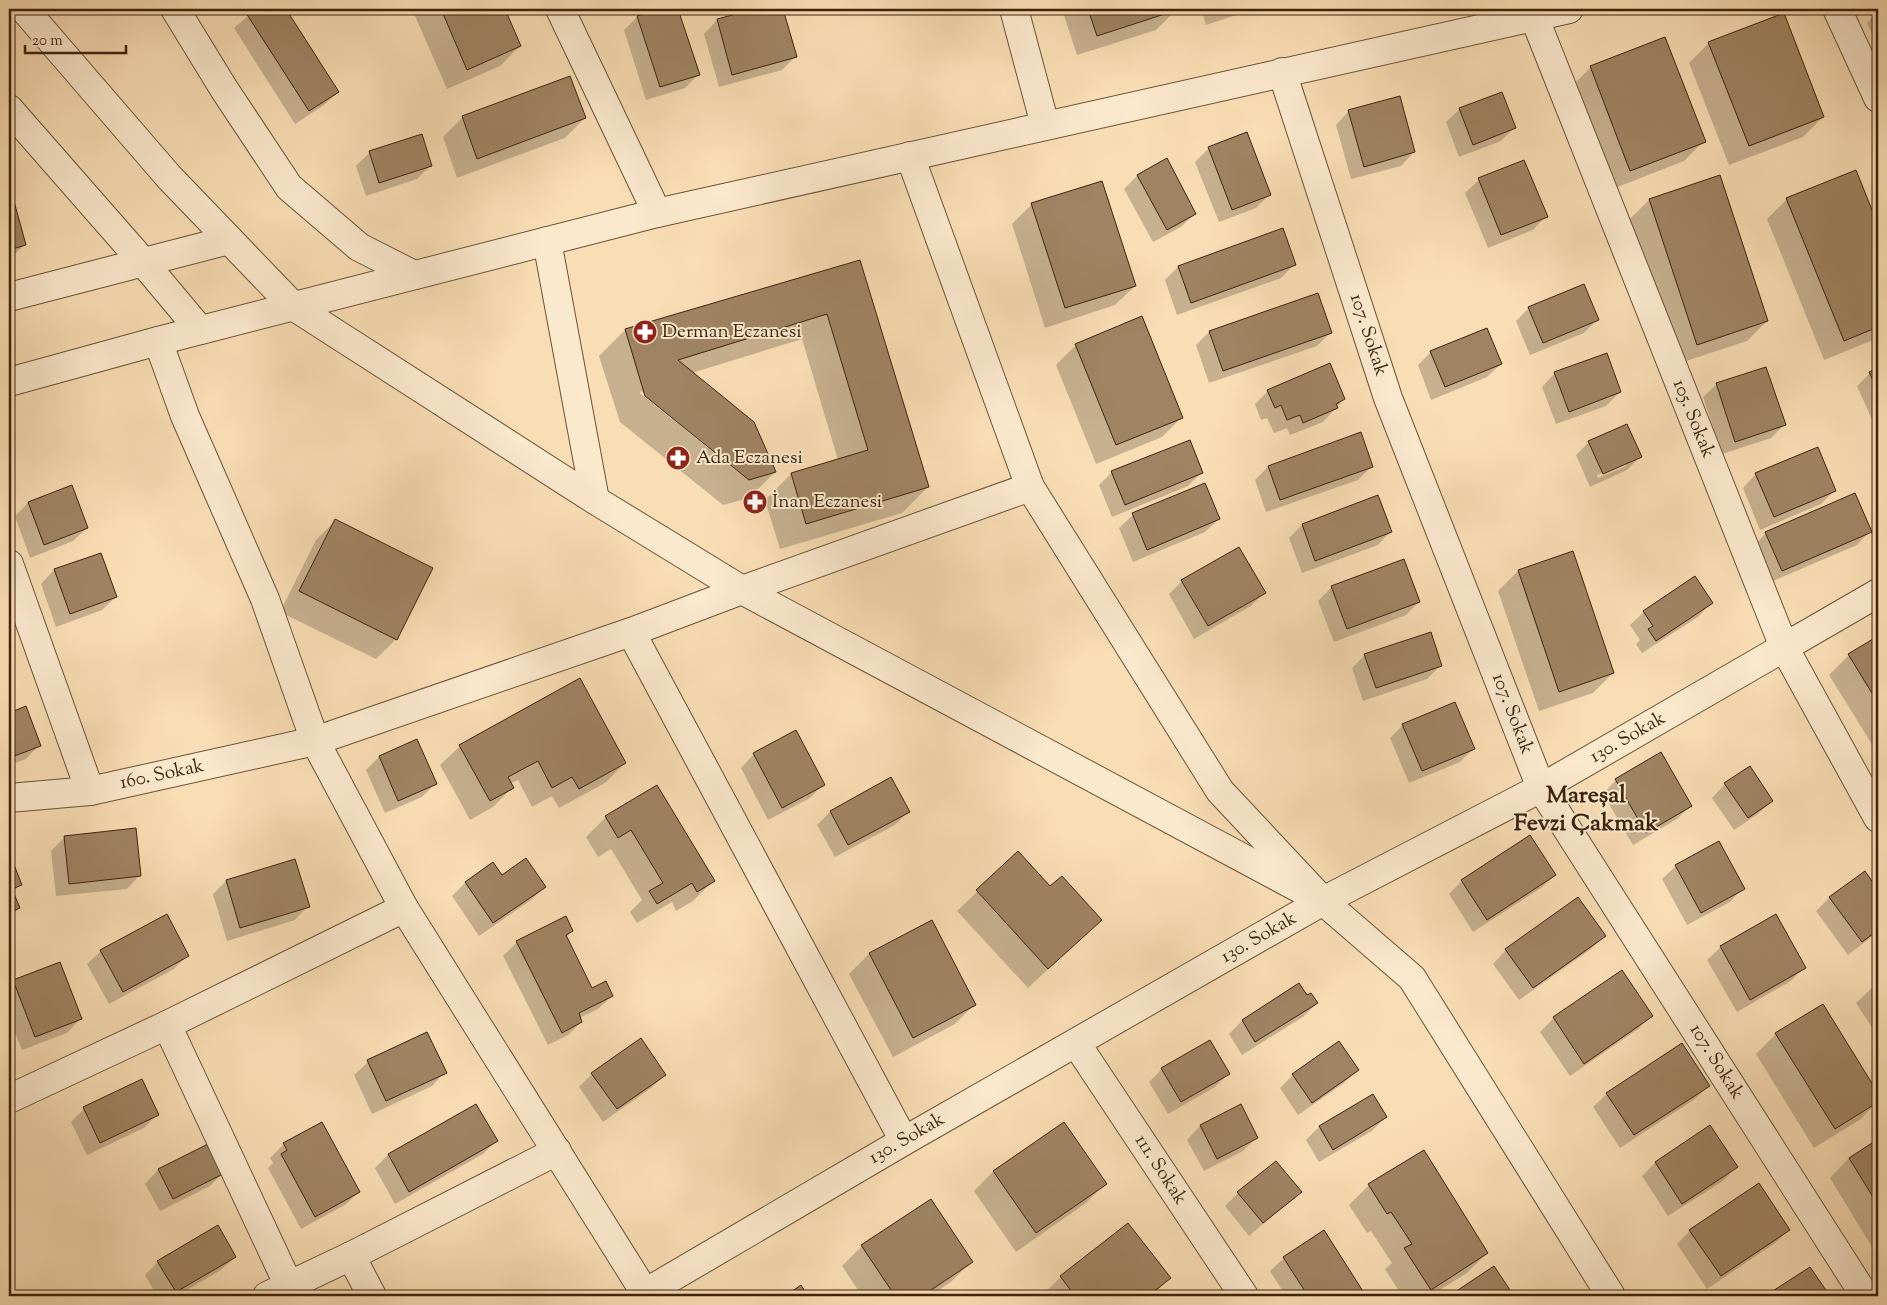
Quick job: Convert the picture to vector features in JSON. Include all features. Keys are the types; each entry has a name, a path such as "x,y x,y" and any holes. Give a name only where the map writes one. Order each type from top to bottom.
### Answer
{"street":[{"path":"24,9 169,177 293,306 595,500 742,590 1324,901"},
{"path":"175,9 224,89 289,187 359,247 414,274"},
{"path":"560,9 657,213"},
{"path":"1014,9 1044,125"},
{"path":"9,382 414,274 657,213 1282,72 1532,12 1569,9"},
{"path":"1837,9 1878,98"},
{"name":"105. Sokak","path":"1532,12 1784,647 1878,818"},
{"name":"107. Sokak","path":"1282,72 1388,398 1541,788 1865,1296"},
{"path":"9,109 200,330"},
{"path":"910,156 1030,487 1220,791 1324,901 1412,978 1611,1296"},
{"path":"9,298 229,240"},
{"path":"547,241 595,500"},
{"path":"158,341 184,416 265,599 315,741 404,908 646,1295"},
{"name":"160. Sokak","path":"9,798 90,791 315,741 631,632 742,590 1030,487"},
{"path":"9,564 90,791"},
{"name":"130. Sokak","path":"646,1295 904,1141 1324,901 1541,788 1878,593"},
{"path":"631,632 904,1141"},
{"path":"9,1099 167,1025 404,908"},
{"path":"167,1025 278,1291 557,1151"},
{"name":"111. Sokak","path":"1076,1043 1244,1296"},
{"path":"351,1256 372,1296"}],"building":[{"path":"253,9 286,9 339,92 309,111 246,13"},
{"path":"441,9 505,9 521,46 467,70"},
{"path":"659,9 678,9 700,75 660,87 637,16"},
{"path":"755,9 783,9 797,57 732,75 717,19"},
{"path":"1088,9 1177,9 1177,10 1097,36"},
{"path":"1784,13 1824,117 1749,146 1708,42"},
{"path":"1665,37 1706,142 1630,171 1590,66"},
{"path":"570,76 586,118 477,159 462,116"},
{"path":"1502,92 1516,128 1473,145 1459,108"},
{"path":"1400,96 1415,152 1364,167 1348,110"},
{"path":"1247,132 1271,195 1232,210 1208,147"},
{"path":"422,134 432,166 379,183 369,151"},
{"path":"1167,158 1196,214 1167,230 1137,175"},
{"path":"1524,160 1548,217 1501,235 1478,178"},
{"path":"1856,170 1878,225 1878,327 1844,341 1786,198"},
{"path":"1720,175 1768,321 1697,345 1649,199"},
{"path":"1102,181 1136,286 1065,308 1031,203"},
{"path":"9,183 26,245 9,250"},
{"path":"1283,228 1296,265 1191,303 1178,266"},
{"path":"860,260 929,487 806,524 791,473 868,450 827,314 678,360 754,422 776,472 749,480 645,396 625,329"},
{"path":"1584,284 1599,320 1543,343 1528,307"},
{"path":"1318,293 1332,333 1223,371 1209,331"},
{"path":"1142,316 1183,418 1116,445 1075,344"},
{"path":"1487,328 1502,364 1445,387 1430,351"},
{"path":"1607,353 1621,392 1569,412 1554,372"},
{"path":"1330,363 1345,399 1336,404 1338,408 1303,423 1300,415 1287,420 1281,405 1275,408 1267,390"},
{"path":"1766,367 1786,425 1735,442 1716,383"},
{"path":"1878,368 1878,391 1869,372"},
{"path":"1627,424 1642,457 1603,474 1588,441"},
{"path":"1361,432 1373,467 1280,500 1268,466"},
{"path":"1190,440 1203,473 1125,505 1111,471"},
{"path":"1818,447 1836,491 1774,517 1755,473"},
{"path":"1205,483 1220,519 1147,550 1132,513"},
{"path":"72,485 88,528 44,545 28,502"},
{"path":"1855,493 1872,532 1782,571 1765,532"},
{"path":"1378,495 1392,532 1315,561 1302,524"},
{"path":"335,519 433,568 397,640 299,591"},
{"path":"1239,547 1266,593 1208,626 1181,580"},
{"path":"1573,551 1614,673 1559,692 1518,570"},
{"path":"101,553 117,597 70,614 54,569"},
{"path":"1404,559 1420,602 1347,629 1331,586"},
{"path":"1695,576 1713,603 1656,641 1648,629 1653,626 1643,611"},
{"path":"1431,632 1442,666 1376,688 1364,654"},
{"path":"1878,636 1878,703 1848,654"},
{"path":"580,678 626,763 579,789 572,777 552,788 538,761 508,777 514,788 490,801 459,745"},
{"path":"1455,702 1475,749 1422,771 1402,724"},
{"path":"26,706 41,746 9,758 9,713"},
{"path":"796,730 825,785 782,808 753,753"},
{"path":"417,739 437,784 398,801 379,756"},
{"path":"1661,752 1692,806 1646,833 1615,779"},
{"path":"1750,766 1773,801 1748,818 1724,783"},
{"path":"891,777 910,812 848,845 830,811"},
{"path":"657,785 715,881 697,892 692,883 657,904 649,891 663,883 631,830 618,838 605,816"},
{"path":"136,828 141,876 69,884 64,836"},
{"path":"1530,835 1556,875 1487,920 1461,880"},
{"path":"1719,841 1745,889 1701,913 1675,865"},
{"path":"1018,851 1050,886 1062,876 1102,920 1048,969 976,890"},
{"path":"9,852 22,885 12,889 20,908 9,913"},
{"path":"526,858 546,887 493,923 465,882 493,862 502,875"},
{"path":"295,859 310,907 240,928 226,880"},
{"path":"1865,871 1878,890 1878,930 1862,942 1829,897"},
{"path":"1578,897 1606,936 1533,988 1505,949"},
{"path":"167,914 189,956 123,992 100,950"},
{"path":"1776,914 1806,968 1750,1000 1720,946"},
{"path":"566,916 573,931 566,935 592,988 606,981 613,996 579,1013 582,1022 562,1033 516,941"},
{"path":"932,920 976,1005 913,1038 869,953"},
{"path":"60,962 82,1019 35,1037 13,980"},
{"path":"1622,970 1653,1016 1584,1064 1553,1017"},
{"path":"1299,983 1307,995 1311,993 1318,1003 1255,1042 1242,1020"},
{"path":"1823,1004 1878,1093 1878,1102 1835,1129 1775,1033"},
{"path":"427,1032 447,1073 386,1101 367,1060"},
{"path":"641,1038 666,1075 617,1109 591,1073"},
{"path":"1210,1040 1230,1074 1181,1102 1161,1068"},
{"path":"1339,1041 1359,1070 1312,1103 1292,1074"},
{"path":"1682,1043 1710,1086 1634,1135 1606,1093"},
{"path":"142,1079 159,1115 100,1143 83,1107"},
{"path":"1373,1094 1387,1117 1333,1150 1319,1126"},
{"path":"476,1104 498,1141 409,1192 388,1154"},
{"path":"1241,1104 1258,1138 1217,1159 1200,1125"},
{"path":"322,1122 360,1192 315,1217 281,1154 287,1150 283,1143"},
{"path":"1064,1122 1107,1184 1036,1233 993,1171"},
{"path":"1710,1125 1738,1167 1682,1204 1655,1162"},
{"path":"1878,1139 1878,1205 1849,1158"},
{"path":"210,1143 225,1173 173,1199 158,1169"},
{"path":"1424,1150 1488,1253 1431,1290 1404,1248 1412,1244 1391,1212 1387,1214 1368,1184"},
{"path":"1276,1161 1302,1192 1263,1223 1237,1192"},
{"path":"1759,1183 1790,1230 1721,1276 1689,1230"},
{"path":"931,1199 973,1262 922,1296 895,1296 861,1245"},
{"path":"1128,1223 1171,1278 1148,1296 1075,1296 1060,1276"},
{"path":"218,1225 236,1257 176,1292 157,1261"},
{"path":"1324,1230 1366,1296 1308,1296 1283,1257"},
{"path":"1494,1266 1514,1296 1449,1296"},
{"path":"1810,1267 1830,1296 1765,1296"},
{"path":"801,1285 808,1296 785,1296"}],"place":[{"name":"Derman Eczanesi","path":"645,332"},
{"name":"Ada Eczanesi","path":"678,458"},
{"name":"İnan Eczanesi","path":"755,502"}],"district":[{"name":"Mareşal Fevzi Çakmak","path":"1586,810"}]}
